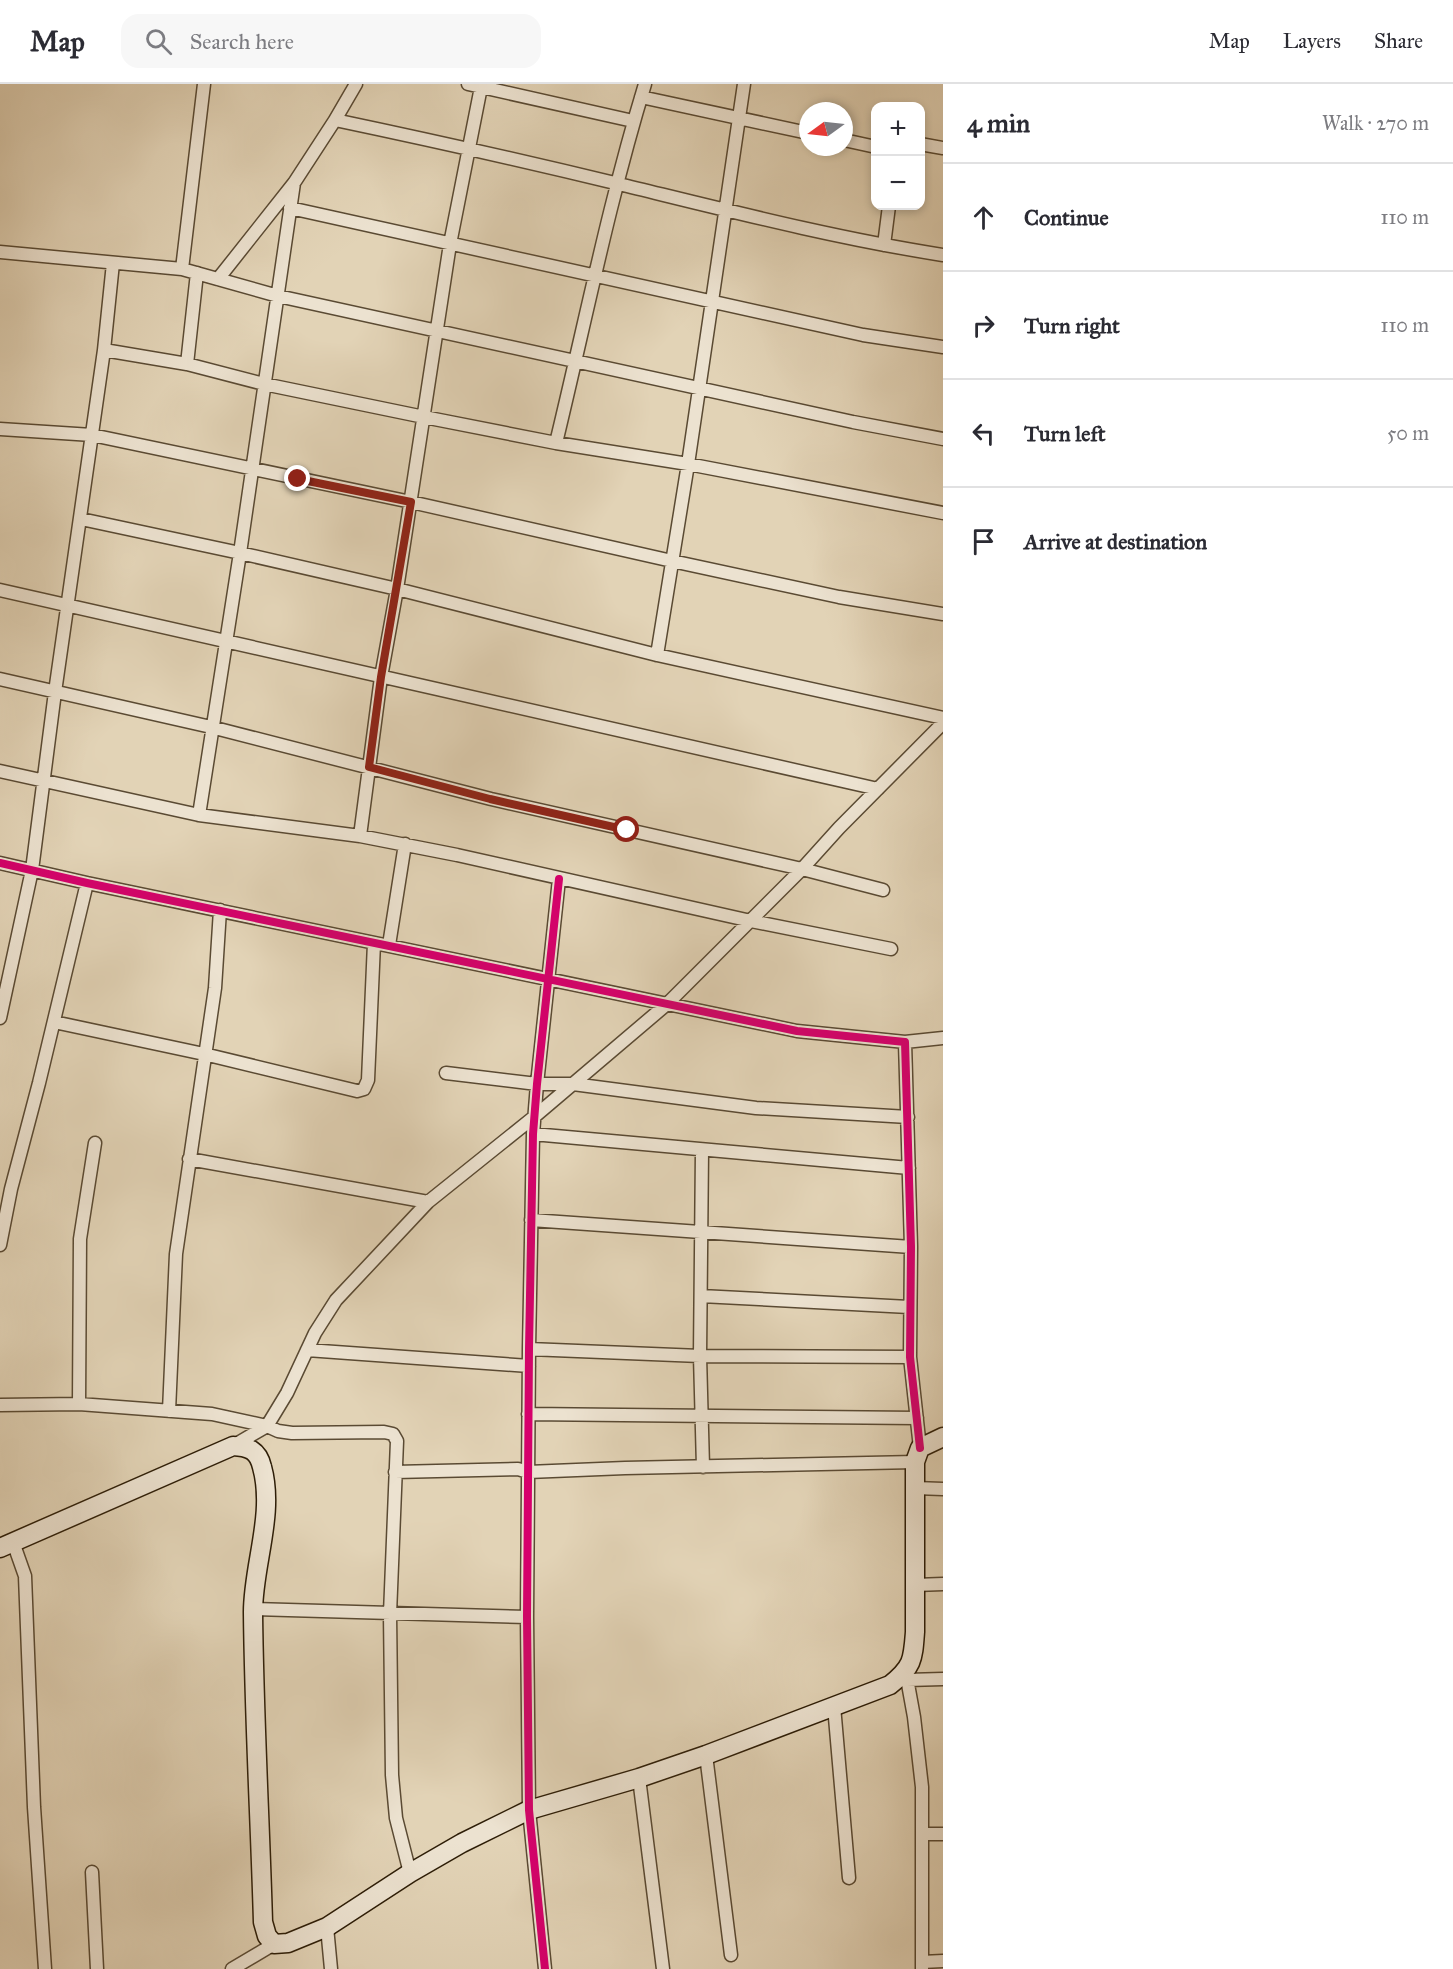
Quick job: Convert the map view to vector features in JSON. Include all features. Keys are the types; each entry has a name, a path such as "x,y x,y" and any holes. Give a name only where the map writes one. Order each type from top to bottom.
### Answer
{"main road":[{"path":"6,1545 233,1446 248,1447 258,1454 264,1479 266,1504 253,1609 263,1922 267,1936 274,1944 288,1943 327,1927 410,1873 462,1843 529,1810 639,1778 706,1755 891,1685 906,1677 913,1657 915,1632 915,1488 918,1455 943,1437"}],"street":[{"path":"182,269 204,84"},
{"path":"218,279 294,183 356,84"},
{"path":"468,84 633,121"},
{"path":"556,443 594,276 633,121 645,84"},
{"path":"657,655 688,464 744,84"},
{"path":"360,836 381,677 397,590 450,244 481,87"},
{"path":"641,97 799,131"},
{"path":"335,120 470,148 725,210 884,245 943,255"},
{"path":"853,142 871,146"},
{"path":"925,145 943,148"},
{"path":"199,814 294,183"},
{"path":"290,208 862,335 943,347"},
{"path":"884,245 888,210"},
{"path":"0,252 182,269 278,296 853,422 943,439"},
{"path":"0,1018 32,870 104,350 113,263"},
{"path":"187,364 197,273"},
{"path":"104,350 187,364 264,384 556,443 688,464 943,513"},
{"path":"0,429 92,435 411,502 839,597 943,614"},
{"path":"81,519 397,590 657,655 943,718"},
{"path":"0,590 878,789"},
{"path":"0,679 212,727 490,799 802,869 883,890"},
{"path":"233,1446 267,1426 287,1393 315,1334 336,1300 428,1202 534,1117 668,1004 943,723"},
{"path":"0,771 199,814 405,844 751,921 891,949"},
{"path":"389,945 405,844"},
{"path":"0,863 796,1031 905,1042 943,1038"},
{"path":"545,1969 529,1810 528,1414 533,1134 559,879"},
{"path":"0,1245 11,1189 87,883"},
{"path":"169,1410 176,1254 215,988 220,910"},
{"path":"54,1022 204,1054 357,1091 364,1089 368,1080 374,943"},
{"path":"395,1472 518,1469 528,1472 703,1467 918,1455 917,1419 910,1357 911,1247 905,1042"},
{"path":"446,1073 537,1084 573,1084 756,1108 908,1117"},
{"path":"533,1134 909,1168"},
{"path":"79,1404 80,1239 95,1143"},
{"path":"702,1150 700,1356 703,1467"},
{"path":"189,1159 428,1202"},
{"path":"531,1220 911,1247"},
{"path":"701,1296 909,1307"},
{"path":"529,1349 700,1356 910,1357"},
{"path":"307,1350 529,1366"},
{"path":"0,1405 79,1404 169,1410 212,1414 292,1433 384,1432 393,1434 397,1441 390,1614 392,1775 396,1818 410,1873"},
{"path":"528,1414 917,1419"},
{"path":"915,1488 943,1489"},
{"path":"6,1545 26,1576 34,1807 45,1969"},
{"path":"915,1585 943,1584"},
{"path":"253,1609 527,1617"},
{"path":"943,1679 906,1677 914,1717 922,1787 922,1965 943,1962"},
{"path":"834,1706 849,1878"},
{"path":"706,1755 731,1954"},
{"path":"639,1778 663,1969"},
{"path":"922,1834 943,1834"},
{"path":"93,1872 97,1969"},
{"path":"327,1927 331,1969"},
{"path":"232,1969 274,1944"}],"cycle path":[{"path":"0,863 797,1031 905,1042 911,1247 910,1357 920,1448"},
{"path":"545,1969 529,1810 527,1617 529,1349 533,1134 559,879"}],"route":[{"path":"298,479 411,502 381,677 369,767 490,799 627,830"}]}
